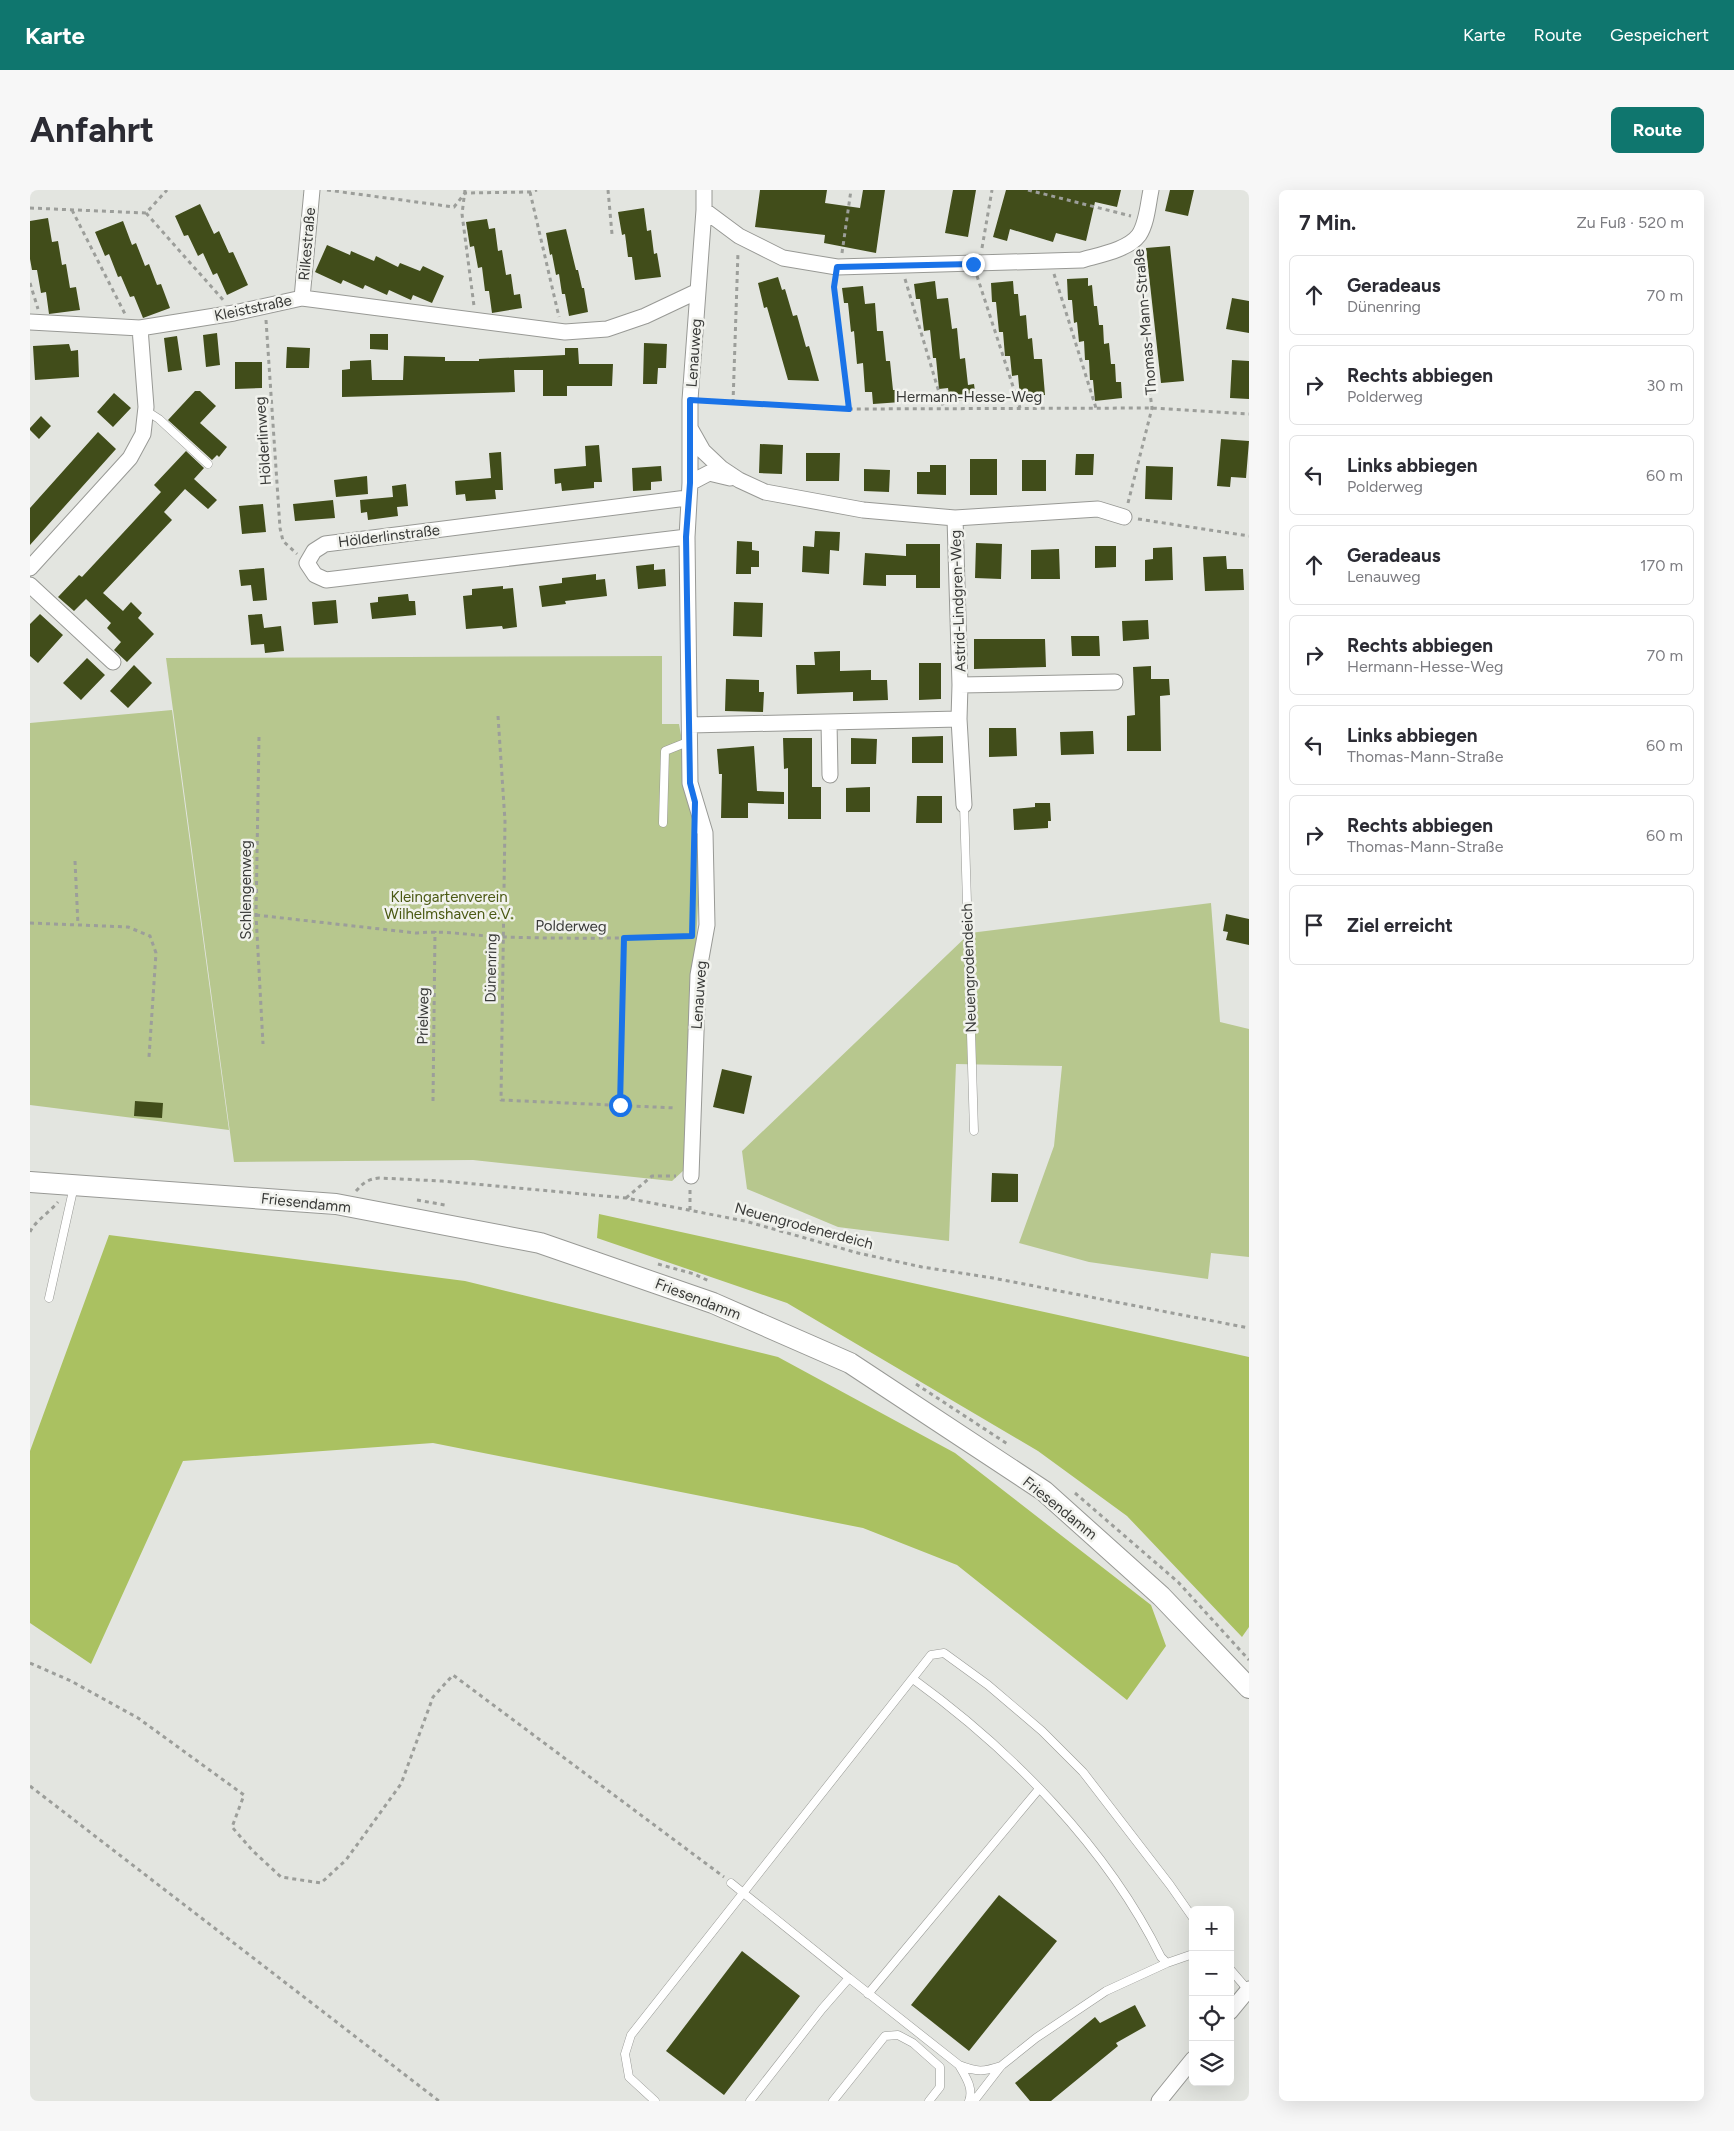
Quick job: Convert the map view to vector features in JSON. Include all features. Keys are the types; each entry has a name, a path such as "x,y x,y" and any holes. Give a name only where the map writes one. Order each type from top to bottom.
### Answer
{"main road":[{"name":"Friesendamm","path":"30,1182 317,1202 356,1208 540,1243 713,1303 850,1363 1044,1491 1161,1596 1249,1688"}],"street":[{"name":"Rilkestraße","path":"302,298 312,190"},
{"name":"Lenauweg","path":"690,1176 698,975 707,925 705,833 690,783 686,537 690,483 690,400 704,190"},
{"name":"Thomas-Mann-Straße","path":"704,210 739,236 783,258 837,267 1082,260 1114,251 1138,237 1145,220 1151,190"},
{"name":"Kleiststraße","path":"34,322 134,328 234,313 302,298 565,332 607,330 645,316 698,291"},
{"path":"30,568 130,458 143,434 145,410 134,328"},
{"path":"689,427 703,451 721,468 739,480 765,492 863,510 955,518 1098,509 1124,517"},
{"path":"690,483 709,473 739,480"},
{"name":"Hölderlinstraße","path":"307,563 314,551 325,544 688,498"},
{"name":"Astrid-Lindgren-Weg","path":"955,518 960,685 959,719 964,806"},
{"path":"307,563 315,576 326,580 686,537"},
{"path":"30,585 113,662"},
{"name":"Astrid-Lindgren-Weg","path":"960,685 1115,682"},
{"path":"690,725 959,719"},
{"path":"829,722 830,775"},
{"path":"1234,2007 1248,1989"},
{"path":"1159,2101 1189,2064"}],"lane":[{"path":"145,410 160,419 208,464"},
{"path":"663,823 665,750 690,741"},
{"name":"Neuengrodendeich","path":"964,806 974,1131"},
{"path":"49,1298 74,1184"},
{"path":"655,2101 629,2077 625,2054 631,2035 931,1655 944,1653 988,1685 1042,1731 1083,1772 1189,1912"},
{"path":"913,1678 977,1728 1056,1806 1107,1868 1139,1914 1161,1957 1167,1963"},
{"path":"868,1994 1039,1789"},
{"path":"731,1883 959,2065 975,2071 984,2071 1002,2066"},
{"path":"974,2101 1002,2066 1036,2038 1106,1991 1167,1963 1189,1955"},
{"path":"1234,1973 1248,1989"},
{"path":"750,2101 822,2008 849,1978"},
{"path":"833,2101 884,2036 898,2035 913,2043 940,2067 940,2087 929,2101"},
{"path":"959,2065 970,2089 971,2094 968,2101"}],"path":[{"path":"146,213 167,190"},
{"path":"325,190 454,207 465,192"},
{"path":"465,192 530,192 537,190"},
{"path":"608,190 612,234"},
{"path":"849,409 834,287 837,267 844,247 851,190"},
{"path":"992,190 976,264 1020,408"},
{"path":"1028,190 1145,220"},
{"path":"465,192 462,214 476,321"},
{"path":"530,192 559,317 565,332"},
{"path":"30,208 146,213 234,313"},
{"path":"72,210 134,328"},
{"path":"733,404 739,236"},
{"name":"Thomas-Mann-Straße","path":"1138,237 1148,378 1152,408"},
{"path":"1051,261 1096,408"},
{"path":"900,264 944,409"},
{"path":"30,284 38,308 34,322"},
{"name":"Hölderlinweg","path":"266,307 280,528 283,541 307,563"},
{"name":"Hermann-Hesse-Weg","path":"690,400 733,404 849,409 1152,408 1249,414"},
{"path":"1152,408 1124,517 1249,536"},
{"name":"Dünenring","path":"498,716 506,821 500,1100 676,1108"},
{"name":"Schlengenweg","path":"259,737 256,915 263,1044"},
{"path":"75,861 78,925"},
{"name":"Polderweg","path":"256,915 416,933 435,931 503,937 624,938 692,936"},
{"path":"30,923 128,928 150,936 156,953 149,1057"},
{"name":"Prielweg","path":"434,1101 435,931"},
{"path":"620,1105 624,938"},
{"path":"626,1198 652,1176 690,1176 690,1210"},
{"name":"Neuengrodenerdeich","path":"354,1193 365,1182 379,1178 442,1181 626,1198 745,1221 858,1253 922,1267 993,1278 1249,1328"},
{"path":"30,1663 71,1681 138,1718 244,1795 232,1827 253,1851 281,1877 321,1883 346,1860 401,1784 433,1697 453,1675 731,1883"},
{"path":"30,1786 438,2101"}],"green space":[{"name":"Kleingartenverein Wilhelmshaven e.V.","path":"662,656 662,724 679,724 701,848 684,1170 672,1181 473,1160 234,1162 166,658"},
{"path":"172,710 229,1130 30,1105 30,723"},
{"path":"1211,903 1220,1022 1249,1029 1249,1257 1211,1253 1208,1279 1089,1262 1019,1243 1054,1146 1062,1066 956,1064 949,1241 838,1227 747,1189 742,1151 970,933"},
{"path":"599,1214 1249,1357 1249,1627 1242,1637 1127,1516 1038,1451 787,1303 597,1238"},
{"path":"109,1235 465,1281 778,1357 955,1453 1151,1605 1166,1646 1127,1700 957,1565 863,1528 433,1443 183,1461 91,1664 30,1623 30,1451"}],"building":[{"path":"760,190 827,190 825,203 860,208 863,190 885,190 876,253 824,243 825,235 755,227"},
{"path":"953,190 976,190 968,237 945,233"},
{"path":"1006,190 1121,190 1117,207 1095,202 1086,241 1056,233 1053,242 1010,229 1007,241 993,237"},
{"path":"1170,190 1194,190 1188,216 1165,211"},
{"path":"200,204 214,234 219,231 229,253 233,252 248,285 227,295 217,273 213,275 203,253 198,256 188,235 184,236 175,216"},
{"path":"644,208 647,231 651,230 654,254 657,253 661,277 635,280 632,257 628,257 625,234 622,235 618,212"},
{"path":"48,218 52,242 58,241 62,265 66,264 70,288 76,287 80,310 49,314 46,292 41,293 37,270 32,270 30,259 30,221"},
{"path":"487,219 489,229 495,228 498,251 502,250 506,275 511,274 514,295 520,294 522,308 492,313 489,291 485,291 482,267 478,268 474,246 470,247 466,222"},
{"path":"123,221 132,245 136,243 145,266 149,264 157,285 161,284 170,308 143,318 134,296 130,297 121,276 118,277 109,254 105,256 95,232"},
{"path":"566,229 576,270 578,270 582,288 584,288 588,312 569,316 565,294 562,294 559,274 556,275 552,254 550,255 546,233"},
{"path":"327,245 350,255 351,251 374,261 376,256 398,267 400,263 420,271 423,266 444,276 432,303 413,295 411,300 389,290 387,295 365,285 363,289 343,280 341,284 315,272"},
{"path":"1170,246 1184,381 1161,383 1146,248"},
{"path":"778,277 782,290 785,289 793,316 797,315 806,347 809,346 819,381 788,380 767,307 764,308 758,283"},
{"path":"1088,278 1088,286 1092,285 1094,306 1097,306 1099,325 1103,325 1104,344 1109,343 1111,364 1115,364 1116,382 1121,382 1122,398 1095,401 1093,380 1090,380 1089,360 1085,360 1084,341 1079,342 1077,322 1074,323 1072,300 1068,300 1067,279"},
{"path":"935,281 937,299 948,298 952,329 957,328 960,359 965,358 968,385 974,384 976,399 950,402 948,388 939,389 936,358 933,358 930,330 924,331 920,299 916,299 914,284"},
{"path":"1013,281 1014,294 1018,294 1020,316 1026,315 1028,339 1032,338 1034,359 1042,359 1045,395 1020,397 1018,375 1012,376 1010,356 1005,356 1003,332 999,332 996,302 992,302 991,283"},
{"path":"863,286 865,304 875,303 877,331 883,331 886,361 890,361 893,390 900,390 901,402 873,404 872,392 865,392 863,363 857,364 854,331 851,332 848,303 844,303 842,288"},
{"path":"1232,298 1249,301 1249,333 1226,329"},
{"path":"217,333 220,365 206,367 203,335"},
{"path":"370,334 388,334 388,350 370,349"},
{"path":"177,336 182,370 168,372 164,338"},
{"path":"644,343 667,344 666,368 658,368 657,384 643,384"},
{"path":"69,344 71,351 78,350 79,377 35,380 33,346"},
{"path":"287,347 310,348 309,368 286,368"},
{"path":"565,348 578,348 579,364 613,364 612,386 567,386 567,396 543,396 543,370 514,370 515,392 342,397 342,370 350,369 350,361 371,360 372,380 403,380 404,356 445,357 445,361 479,361 479,359 565,355"},
{"path":"1232,360 1249,361 1249,399 1230,398"},
{"path":"235,362 262,362 262,388 235,389"},
{"path":"195,391 200,391 216,406 200,423 227,447 219,457 217,455 212,460 168,420"},
{"path":"114,393 131,408 113,427 97,412"},
{"path":"41,416 51,426 39,439 30,428"},
{"path":"98,432 116,449 30,545 30,508"},
{"path":"1221,439 1249,441 1246,478 1231,477 1230,487 1217,486"},
{"path":"760,444 783,445 782,474 759,473"},
{"path":"599,445 602,482 594,482 594,488 562,491 561,483 555,484 554,469 586,466 585,446"},
{"path":"186,451 204,468 194,479 217,500 208,509 185,489 164,512 172,520 103,593 123,611 131,602 142,613 138,618 154,634 127,662 114,650 121,642 107,628 111,623 86,599 74,611 58,597 79,575 82,577 161,492 154,485"},
{"path":"501,452 503,490 495,490 496,499 466,501 465,494 456,495 455,481 491,478 489,453"},
{"path":"806,453 840,453 839,481 806,481"},
{"path":"1076,454 1094,454 1093,475 1075,475"},
{"path":"970,459 997,459 997,495 970,495"},
{"path":"1022,460 1046,460 1046,491 1022,491"},
{"path":"930,465 946,465 946,495 917,494 917,472 930,472"},
{"path":"661,466 662,481 651,482 651,490 633,491 632,468"},
{"path":"1146,466 1173,467 1172,500 1145,499"},
{"path":"864,469 890,470 889,492 864,491"},
{"path":"367,476 368,494 336,497 334,480"},
{"path":"406,484 408,506 397,507 398,516 368,520 367,512 361,513 360,500 393,497 392,486"},
{"path":"333,500 335,518 295,521 293,504"},
{"path":"263,504 266,532 242,534 239,506"},
{"path":"815,531 840,532 839,551 830,550 829,574 802,572 803,546 814,547"},
{"path":"737,541 752,542 752,550 759,551 759,567 751,567 751,574 736,574"},
{"path":"976,543 1002,544 1001,579 975,578"},
{"path":"906,544 940,544 940,588 916,588 916,575 886,575 886,586 863,585 865,553 906,556"},
{"path":"1095,546 1116,546 1116,567 1095,568"},
{"path":"1172,547 1173,580 1145,581 1145,560 1153,559 1153,548"},
{"path":"1059,549 1060,579 1031,579 1031,550"},
{"path":"1226,556 1227,569 1243,569 1244,590 1205,591 1203,557"},
{"path":"654,564 654,570 665,569 666,586 638,589 636,566"},
{"path":"264,568 267,600 253,601 251,585 241,586 239,570"},
{"path":"596,574 596,580 605,579 607,596 565,601 566,604 542,607 539,586 562,583 562,578"},
{"path":"503,586 503,589 513,588 517,627 503,629 502,626 466,629 463,596 472,595 472,589"},
{"path":"408,594 409,601 415,601 416,615 372,619 370,603 378,602 378,597"},
{"path":"336,600 338,623 314,625 312,602"},
{"path":"734,602 763,603 762,637 733,636"},
{"path":"40,614 63,635 38,663 30,656 30,624"},
{"path":"262,614 264,628 281,626 284,651 265,653 264,644 251,645 248,615"},
{"path":"1148,620 1149,639 1123,641 1122,621"},
{"path":"1071,636 1099,636 1100,656 1072,656"},
{"path":"974,639 1045,639 1046,667 974,669"},
{"path":"840,651 840,671 871,670 871,680 887,680 888,700 853,701 853,692 797,694 796,665 815,665 814,652"},
{"path":"87,658 105,675 81,700 63,683"},
{"path":"919,663 941,663 941,699 919,700"},
{"path":"134,665 152,683 128,708 110,691"},
{"path":"1151,666 1151,679 1169,679 1170,695 1160,696 1161,751 1127,751 1127,716 1135,715 1133,667"},
{"path":"726,679 759,680 759,692 764,692 763,712 725,711"},
{"path":"989,728 1016,728 1017,756 989,757"},
{"path":"1093,731 1094,754 1061,755 1060,732"},
{"path":"943,736 943,763 912,763 912,737"},
{"path":"783,738 812,738 812,787 821,787 821,819 788,819 788,768 784,769"},
{"path":"851,738 877,739 876,764 851,764"},
{"path":"754,746 757,791 784,792 784,804 748,803 748,818 721,818 722,774 719,774 717,749"},
{"path":"870,787 870,812 846,812 846,788"},
{"path":"917,796 942,796 942,823 916,823"},
{"path":"1035,803 1050,803 1051,821 1048,821 1048,828 1014,830 1013,809 1035,807"},
{"path":"1226,914 1249,919 1249,945 1226,940 1228,932 1223,931"},
{"path":"722,1069 752,1076 744,1114 713,1107"},
{"path":"135,1101 163,1103 162,1118 134,1116"},
{"path":"992,1173 1018,1174 1018,1202 991,1202"},
{"path":"999,1895 1057,1941 969,2051 911,2005"},
{"path":"742,1951 800,1996 724,2095 666,2051"},
{"path":"1135,2005 1146,2026 1116,2043 1118,2046 1051,2101 1030,2101 1015,2083 1095,2017 1100,2023"}],"route":[{"path":"620,1105 624,938 692,936 695,802 690,783 686,537 690,483 690,400 733,404 849,409 834,287 837,267 900,264 973,264"}]}
